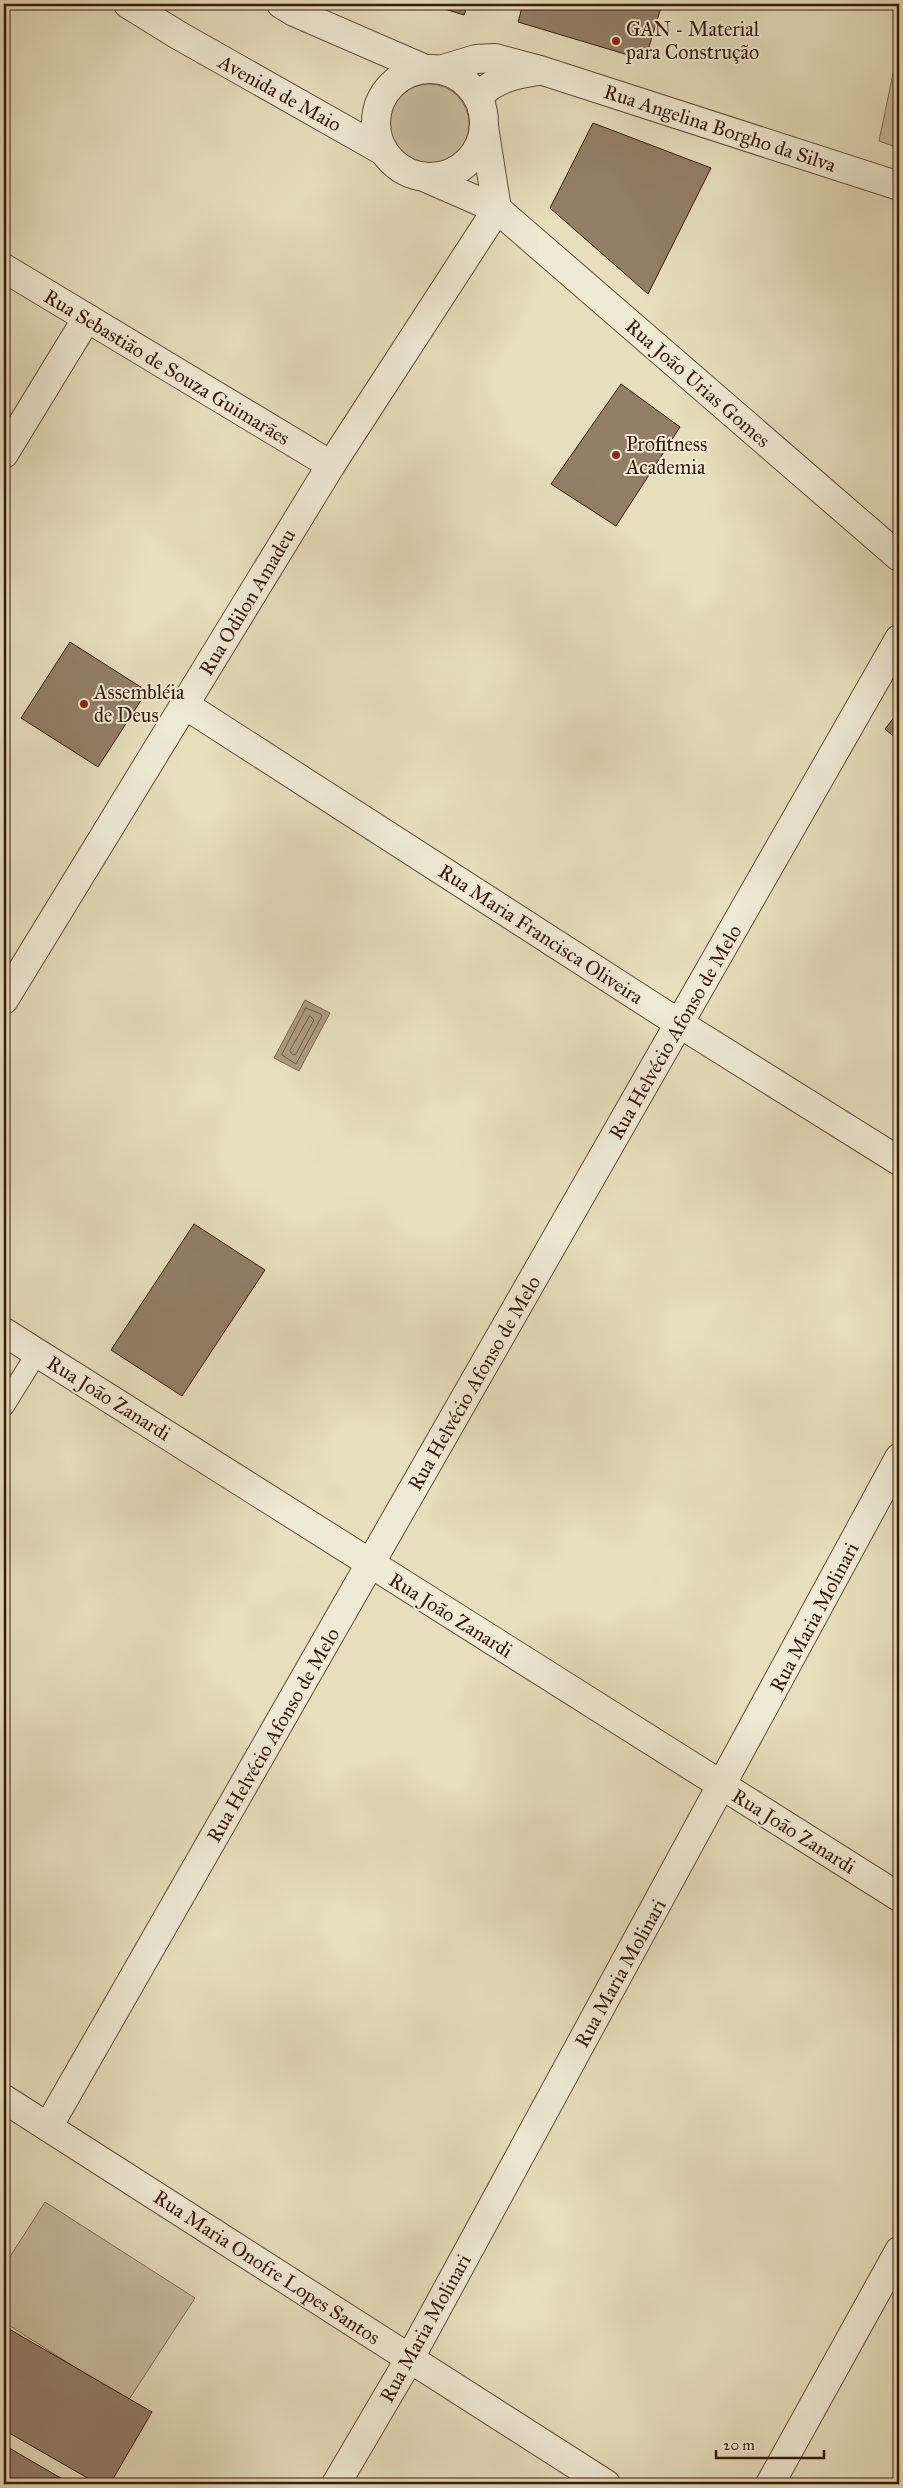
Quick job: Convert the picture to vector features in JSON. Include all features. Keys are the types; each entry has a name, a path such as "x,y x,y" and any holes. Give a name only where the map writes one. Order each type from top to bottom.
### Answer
{"street":[{"name":"Avenida de Maio","path":"128,4 178,35 383,151"},
{"path":"281,4 294,12 433,69 457,75 470,85 479,97 484,112 484,127 497,209"},
{"name":"Rua Angelina Borgho da Silva","path":"433,69 476,59 495,58 540,70 899,186"},
{"path":"433,69 406,74 391,84 380,99 375,117 376,135 383,151 394,164 409,174 426,178 447,175 466,164 479,147 484,127"},
{"path":"479,97 485,89 495,83 540,70"},
{"name":"Rua João Urias Gomes","path":"426,178 497,209 899,556"},
{"name":"Rua Odilon Amadeu","path":"4,1000 331,465 497,209"},
{"name":"Rua Sebastião de Souza Guimarães","path":"4,268 331,465"},
{"path":"4,454 87,318"},
{"name":"Rua Helvécio Afonso de Melo","path":"48,2127 899,639"},
{"name":"Rua Maria Francisca Oliveira","path":"184,705 680,1024 899,1161"},
{"name":"Rua João Zanardi","path":"4,1332 899,1897"},
{"name":"Rua Maria Molinari","path":"336,2484 410,2358 723,1786 899,1458"},
{"name":"Rua Maria Onofre Lopes Santos","path":"4,2099 606,2484"},
{"path":"770,2484 899,2251"}],"lane":[{"path":"4,1406 37,1353"}],"shaded area":[{"path":"899,45 899,148 879,141"},
{"path":"421,84 437,84 458,95 469,116 469,132 458,153 437,164 421,164 407,158 395,146 389,132 389,116 395,102 407,90"},
{"path":"45,2202 195,2298 128,2401 4,2322 4,2266"}],"water":[{"path":"305,1000 330,1013 299,1071 274,1058"}],"building":[{"path":"429,4 468,4 464,15"},
{"name":"GAN - Material para Construção","path":"523,4 662,4 645,60 518,22"},
{"path":"593,123 711,168 648,294 550,208"},
{"name":"Profitness Academia","path":"621,384 680,427 616,526 551,484"},
{"name":"Assembléia de Deus","path":"70,642 147,691 98,767 21,718"},
{"path":"899,711 899,741 885,729"},
{"path":"194,1224 265,1270 182,1396 111,1350"},
{"path":"4,2326 152,2412 110,2484 98,2484 4,2430"},
{"path":"4,2445 71,2484 4,2484"}],"place":[{"name":"GAN - Material para Construção","path":"616,41"},
{"name":"Profitness Academia","path":"616,455"},
{"name":"Assembléia de Deus","path":"84,704"}]}
